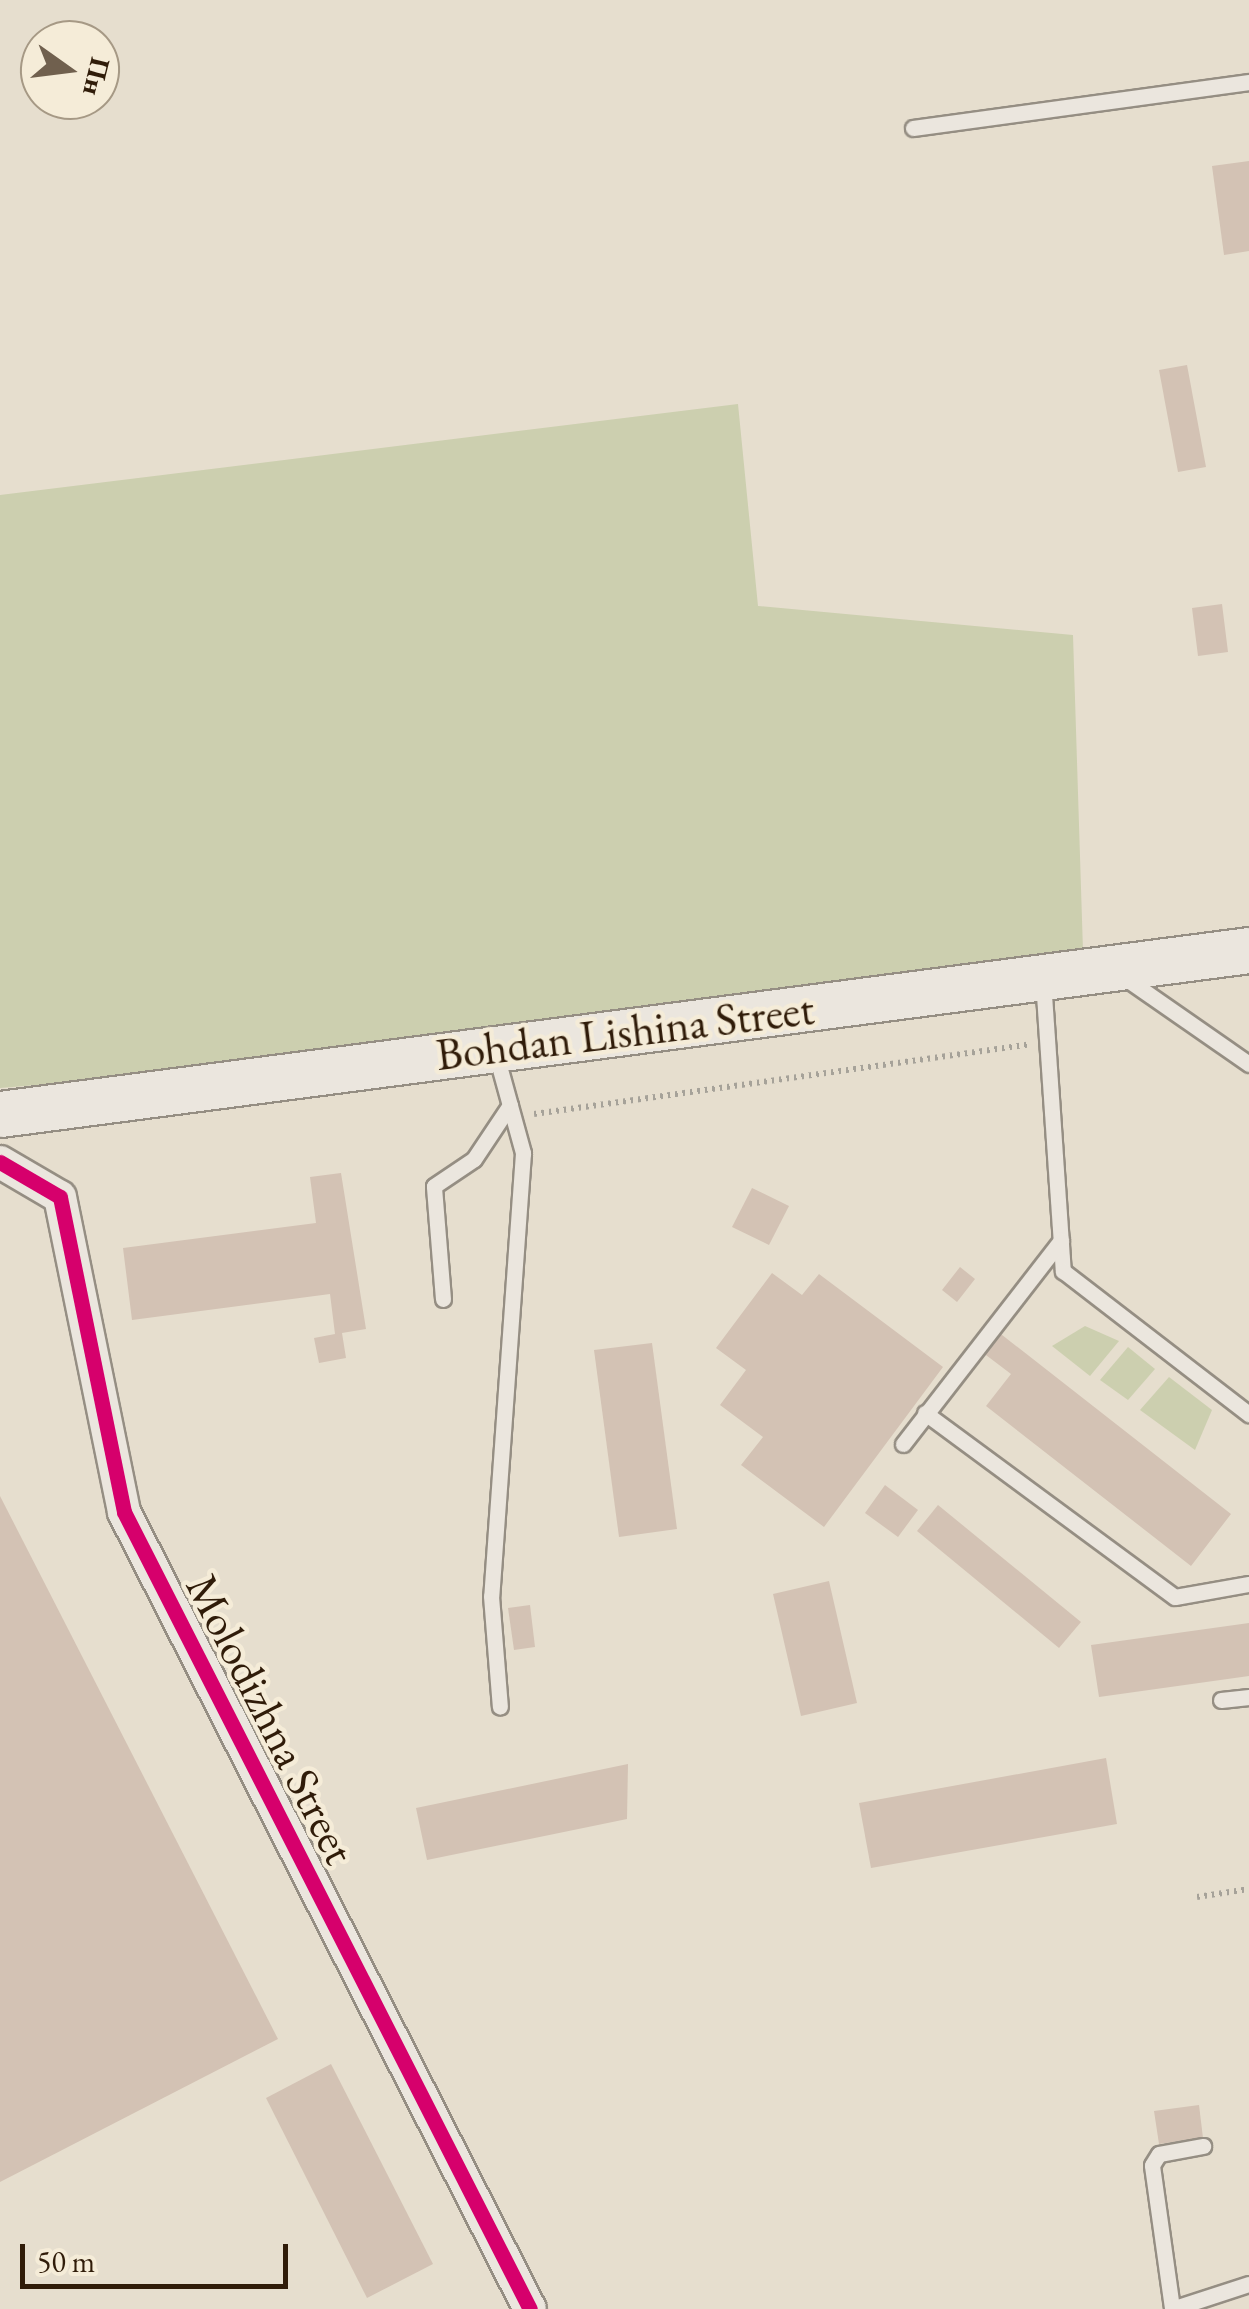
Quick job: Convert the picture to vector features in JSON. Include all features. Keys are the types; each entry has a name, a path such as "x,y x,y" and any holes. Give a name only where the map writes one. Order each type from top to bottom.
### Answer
{"main road":[{"name":"Bohdan Lishina Street","path":"0,1114 1249,950"}],"street":[{"name":"Molodizhna Street","path":"0,1162 60,1197 124,1512 530,2309"}],"lane":[{"path":"913,128 1249,82"},
{"path":"1111,968 1249,1064"},
{"path":"1043,978 1063,1271 1249,1414"},
{"path":"494,1049 523,1153 491,1596 500,1707"},
{"path":"442,1299 434,1186 474,1159 512,1111"},
{"path":"903,1444 1061,1240"},
{"path":"925,1412 1175,1597 1249,1584"},
{"path":"1221,1700 1249,1697"},
{"path":"1204,2146 1158,2154 1152,2165 1172,2308 1249,2284"}],"path":[{"path":"512,1111 1047,1042"},
{"path":"1197,1897 1249,1889"}],"green space":[{"path":"738,404 758,606 1073,635 1083,951 162,1075 0,1088 0,495"},
{"path":"1085,1326 1119,1341 1090,1376 1052,1346"},
{"path":"1128,1347 1155,1369 1128,1400 1100,1380"},
{"path":"1169,1377 1212,1410 1195,1450 1140,1410"}],"building":[{"path":"1249,161 1249,251 1224,255 1212,166"},
{"path":"1187,365 1206,467 1178,472 1159,370"},
{"path":"1222,604 1228,652 1198,656 1192,608"},
{"path":"341,1173 366,1329 342,1333 346,1358 319,1363 314,1338 335,1334 330,1294 132,1320 123,1248 316,1223 310,1177"},
{"path":"752,1188 789,1206 769,1245 732,1227"},
{"path":"960,1267 975,1279 957,1302 942,1290"},
{"path":"772,1273 802,1295 819,1274 943,1367 824,1527 741,1465 763,1437 720,1405 746,1370 716,1348"},
{"path":"997,1331 1231,1514 1191,1566 986,1406 1011,1374 982,1352"},
{"path":"652,1343 677,1529 619,1537 594,1350"},
{"path":"885,1485 918,1510 898,1537 865,1513"},
{"path":"0,1496 278,2039 0,2182"},
{"path":"938,1505 1081,1622 1059,1648 917,1531"},
{"path":"829,1581 857,1703 801,1716 773,1594"},
{"path":"530,1605 535,1647 514,1650 508,1608"},
{"path":"1249,1623 1249,1676 1099,1697 1091,1645"},
{"path":"1106,1758 1117,1824 871,1868 859,1803"},
{"path":"628,1764 627,1819 427,1860 416,1808"},
{"path":"331,2064 433,2264 367,2298 266,2098"},
{"path":"1199,2105 1203,2138 1159,2144 1154,2111"}],"cycle path":[{"path":"0,1162 60,1197 124,1512 530,2309"}]}
